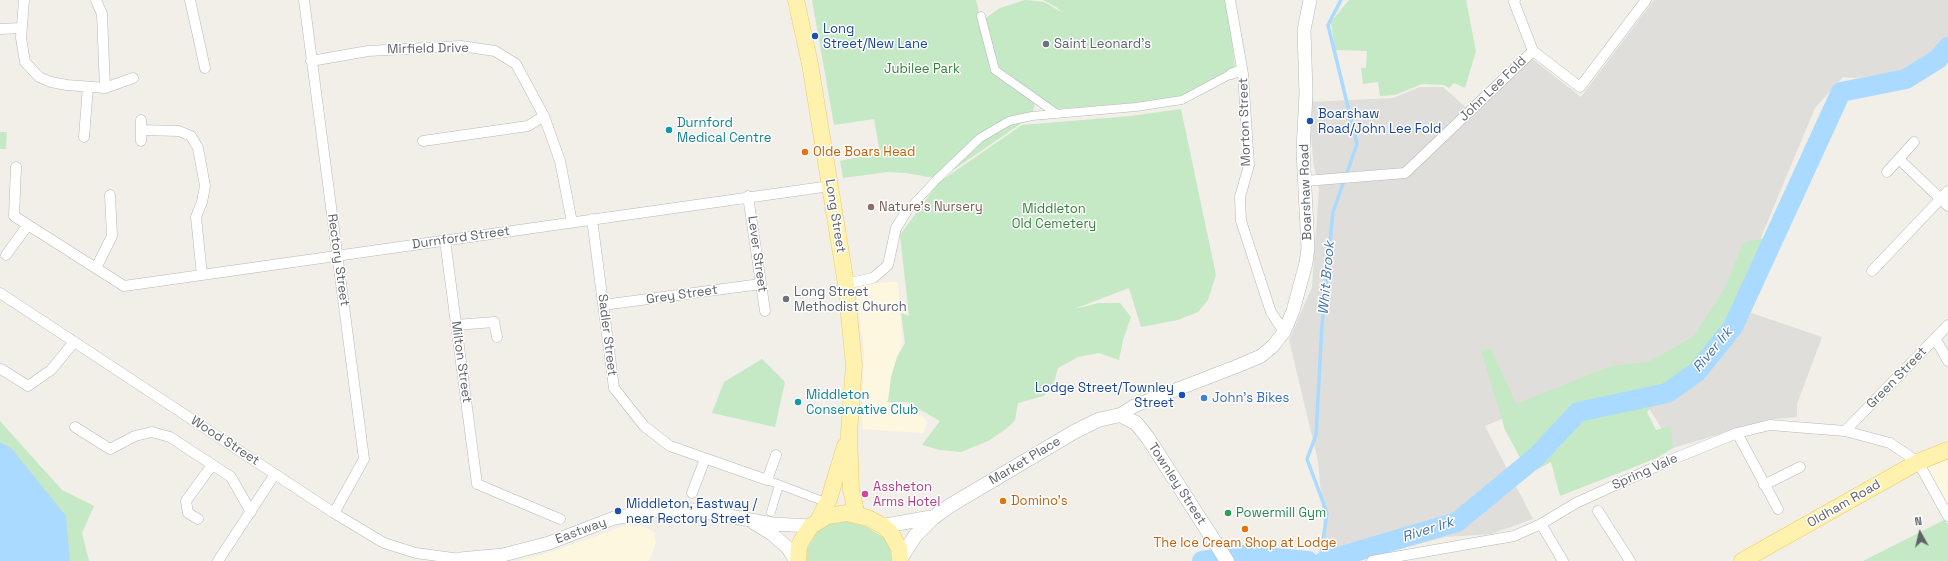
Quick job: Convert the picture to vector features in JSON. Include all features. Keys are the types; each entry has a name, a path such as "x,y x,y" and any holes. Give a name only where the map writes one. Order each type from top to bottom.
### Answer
{"main road":[{"name":"Long Street","path":"796,0 810,64 846,284 854,364 849,433 851,490 857,515"},
{"name":"Market Place","path":"900,559 915,536 934,517 1074,432 1098,420 1120,415"},
{"name":"Townley Street","path":"1120,415 1136,423 1148,438 1227,561"},
{"name":"Long Street","path":"797,561 799,546 803,538 814,524 829,498 849,433"},
{"name":"Oldham Road","path":"1742,561 1918,462 1948,450"},
{"path":"814,524 836,513 847,513 868,518 883,526 895,539 900,559"},
{"name":"Market Place","path":"883,526 934,517"}],"street":[{"path":"24,0 21,38 25,62 39,77 51,82 105,88 133,78"},
{"path":"96,0 102,14 105,88"},
{"path":"190,0 205,68"},
{"name":"Rectory Street","path":"304,0 364,459 334,513"},
{"name":"Morton Street","path":"1230,0 1242,70 1249,166 1240,197 1241,221 1271,312 1284,332"},
{"name":"Boarshaw Road","path":"1120,415 1134,406 1261,356 1273,346 1284,332 1293,312 1306,263 1307,234 1303,151 1306,94 1304,30 1310,0"},
{"path":"1515,0 1514,2 1533,51 1580,87 1646,0"},
{"path":"982,16 995,70 1057,114"},
{"path":"0,29 21,28"},
{"name":"Mirfield Drive","path":"311,61 368,51 461,46 495,50 516,64 544,116 560,161 572,222"},
{"name":"John Lee Fold","path":"1304,181 1405,173 1533,51"},
{"path":"846,284 873,278 888,265 896,228 906,212 937,179 980,138 1009,121 1032,116 1136,107 1182,100 1231,74 1242,70"},
{"path":"84,136 88,87"},
{"path":"423,141 528,126 544,116"},
{"path":"141,141 141,125 179,131 191,136 198,148 205,186 202,202 196,217 202,275"},
{"path":"1888,172 1914,142"},
{"path":"1899,159 1944,202"},
{"name":"Durnford Street","path":"16,167 14,216 124,286 748,196 830,186"},
{"path":"1872,271 1944,202 1948,191"},
{"path":"96,268 112,236 110,195"},
{"name":"Lever Street","path":"748,196 765,311"},
{"name":"Sadler Street","path":"592,219 614,388 644,426 670,446 766,480"},
{"path":"6,255 28,225"},
{"name":"Milton Street","path":"445,240 477,484 560,519"},
{"name":"Grey Street","path":"603,305 761,284"},
{"name":"Wood Street","path":"0,293 334,513 384,543 416,553 460,560"},
{"path":"456,325 494,322 496,337"},
{"name":"Green Street","path":"1846,431 1948,325"},
{"path":"1935,338 1948,360"},
{"path":"1,369 28,386 51,370 74,342"},
{"name":"Spring Vale","path":"1372,561 1514,536 1541,524 1588,497 1666,462 1737,433 1770,425 1846,431 1890,443 1918,462"},
{"path":"75,427 110,449 135,436 152,432 170,437 231,477 250,512"},
{"path":"1737,433 1778,509"},
{"path":"776,455 766,480 820,500"},
{"path":"692,493 705,459"},
{"path":"1918,462 1948,516"},
{"path":"198,519 188,513 186,501 212,465"},
{"path":"1764,485 1800,467"},
{"path":"218,561 275,474"},
{"path":"771,512 779,485"},
{"name":"Eastway","path":"460,560 503,555 549,542 614,518 665,510 697,510 782,525 814,524"},
{"path":"1598,511 1630,561"},
{"name":"Eastway","path":"749,520 772,534 787,547 797,561"},
{"path":"1541,524 1563,561"}],"shaded area":[{"path":"1654,0 1948,0 1948,41 1930,61 1894,73 1857,78 1843,77 1815,108 1747,271 1734,307 1822,337 1797,404 1797,417 1767,420 1673,448 1624,366 1485,426 1533,519 1491,534 1446,537 1351,561 1327,561 1318,461 1289,340 1312,287 1319,189 1313,161 1309,102 1393,98 1420,87 1443,87 1471,112 1531,58 1581,97"},
{"path":"898,282 902,342 887,402 891,404 912,405 927,422 924,433 862,429 864,350 855,284"},
{"path":"1948,458 1948,505 1922,467"},
{"path":"627,525 643,526 654,532 656,543 649,561 518,561 548,553"}],"green space":[{"name":"Jubilee Park","path":"812,0 976,0 993,70 1035,102 1032,116 940,179 906,173 887,172 843,178 840,161 880,153 874,119 834,125"},
{"path":"1025,0 1044,2 1063,13 1056,7 1043,0 1227,0 1235,67 1177,98 1056,109 996,71 983,20 1000,8"},
{"path":"1349,0 1466,0 1476,51 1465,88 1454,83 1449,88 1444,85 1422,84 1395,95 1380,96 1378,82 1363,84 1361,68 1366,68 1367,51 1335,50 1331,22"},
{"name":"Middleton Old Cemetery","path":"1181,109 1216,275 1208,300 1198,312 1178,320 1141,327 1129,288 1074,309 1099,303 1120,303 1131,317 1123,340 1119,360 1099,353 1078,357 1058,368 1053,386 1044,396 1018,403 1015,420 1006,429 988,441 961,452 940,450 922,445 940,421 907,402 888,402 891,377 897,357 905,343 901,313 909,316 900,235 938,183 1022,125 1131,116"},
{"path":"0,132 7,132 6,149 0,149"},
{"path":"1768,237 1745,290 1731,337 1703,372 1658,400 1647,412 1656,430 1671,426 1673,448 1657,458 1560,496 1551,462 1529,474 1505,430 1481,350 1491,349 1516,404 1611,366 1649,362 1693,337 1725,288 1743,243"},
{"path":"762,359 785,382 775,427 712,413 724,382"},
{"path":"0,421 62,490 94,506 82,533 89,561 70,561 11,448 0,442"},
{"path":"1944,520 1948,524 1948,561 1863,561"},
{"path":"846,521 865,526 884,538 891,550 892,561 806,561 807,549 817,532 830,523"}],"water":[{"path":"0,442 11,448 66,516 70,561 0,561"}],"waterway":[{"name":"Whit Brook","path":"1320,561 1327,513 1307,459 1316,435 1322,325 1333,212 1357,144 1328,25 1341,0"},
{"name":"River Irk","path":"1324,561 1457,522 1536,457 1578,412 1667,393 1697,372 1733,327 1841,92 1906,79 1938,59 1948,47"},
{"name":"River Irk","path":"1202,561 1244,555 1308,561"}],"place":[{"name":"Long Street/New Lane","path":"815,36"},
{"name":"Saint Leonard's","path":"1046,44"},
{"name":"Boarshaw Road/John Lee Fold","path":"1310,121"},
{"name":"Durnford Medical Centre","path":"669,130"},
{"name":"Olde Boars Head","path":"805,152"},
{"name":"Nature's Nursery","path":"871,207"},
{"name":"Long Street Methodist Church","path":"786,299"},
{"name":"Lodge Street/Townley Street","path":"1182,395"},
{"name":"John's Bikes","path":"1204,398"},
{"name":"Middleton Conservative Club","path":"798,402"},
{"name":"Assheton Arms Hotel","path":"865,494"},
{"name":"Domino's","path":"1003,501"},
{"name":"Middleton, Eastway / near Rectory Street","path":"618,511"},
{"name":"Powermill Gym","path":"1228,513"},
{"name":"The Ice Cream Shop at Lodge","path":"1245,529"}]}
